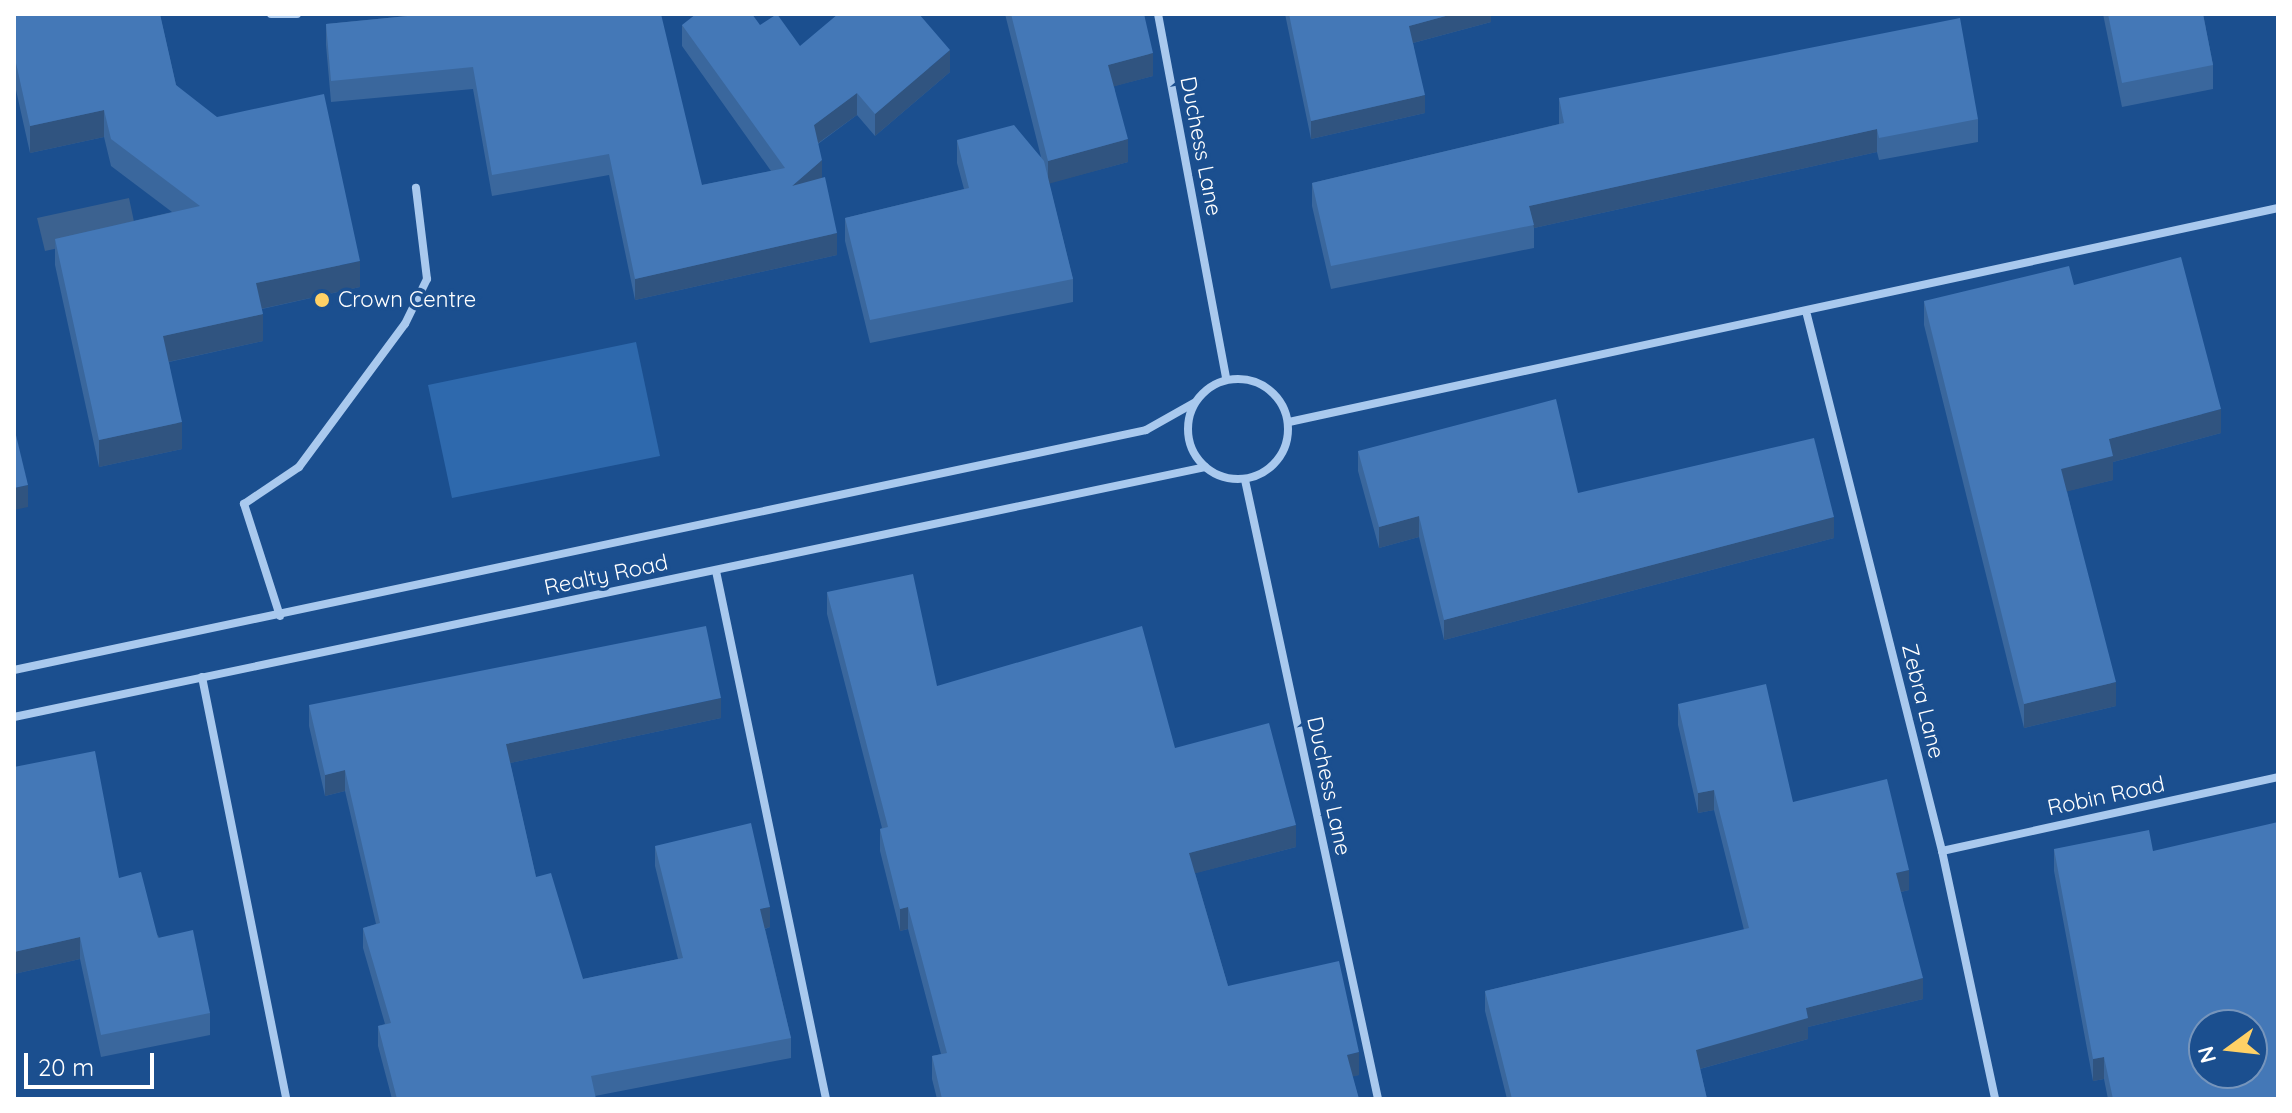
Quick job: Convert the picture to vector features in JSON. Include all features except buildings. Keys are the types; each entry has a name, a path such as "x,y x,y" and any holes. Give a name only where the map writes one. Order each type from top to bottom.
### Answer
{"street":[{"path":"271,14 297,14"},
{"name":"Duchess Lane","path":"1158,14 1226,379"},
{"path":"280,616 244,504 299,467 405,324 427,279 416,188"},
{"path":"1289,422 1807,315 2278,208"},
{"name":"Zebra Lane","path":"1807,315 1942,851 1995,1099"},
{"path":"1226,379 1254,380 1278,396 1289,422 1286,448 1270,470 1245,480 1205,467 1188,437 1194,403 1226,379"},
{"name":"Realty Road","path":"14,670 1146,430 1194,403"},
{"name":"Realty Road","path":"14,717 1205,467"},
{"name":"Duchess Lane","path":"1245,480 1378,1099"},
{"path":"716,571 826,1099"},
{"path":"202,677 286,1099"},
{"name":"Robin Road","path":"1942,851 2278,777"}],"shaded area":[{"path":"129,198 136,231 45,251 37,218"},
{"path":"636,342 660,456 452,498 428,385"}],"place":[{"name":"Crown Centre","path":"322,300"}]}
